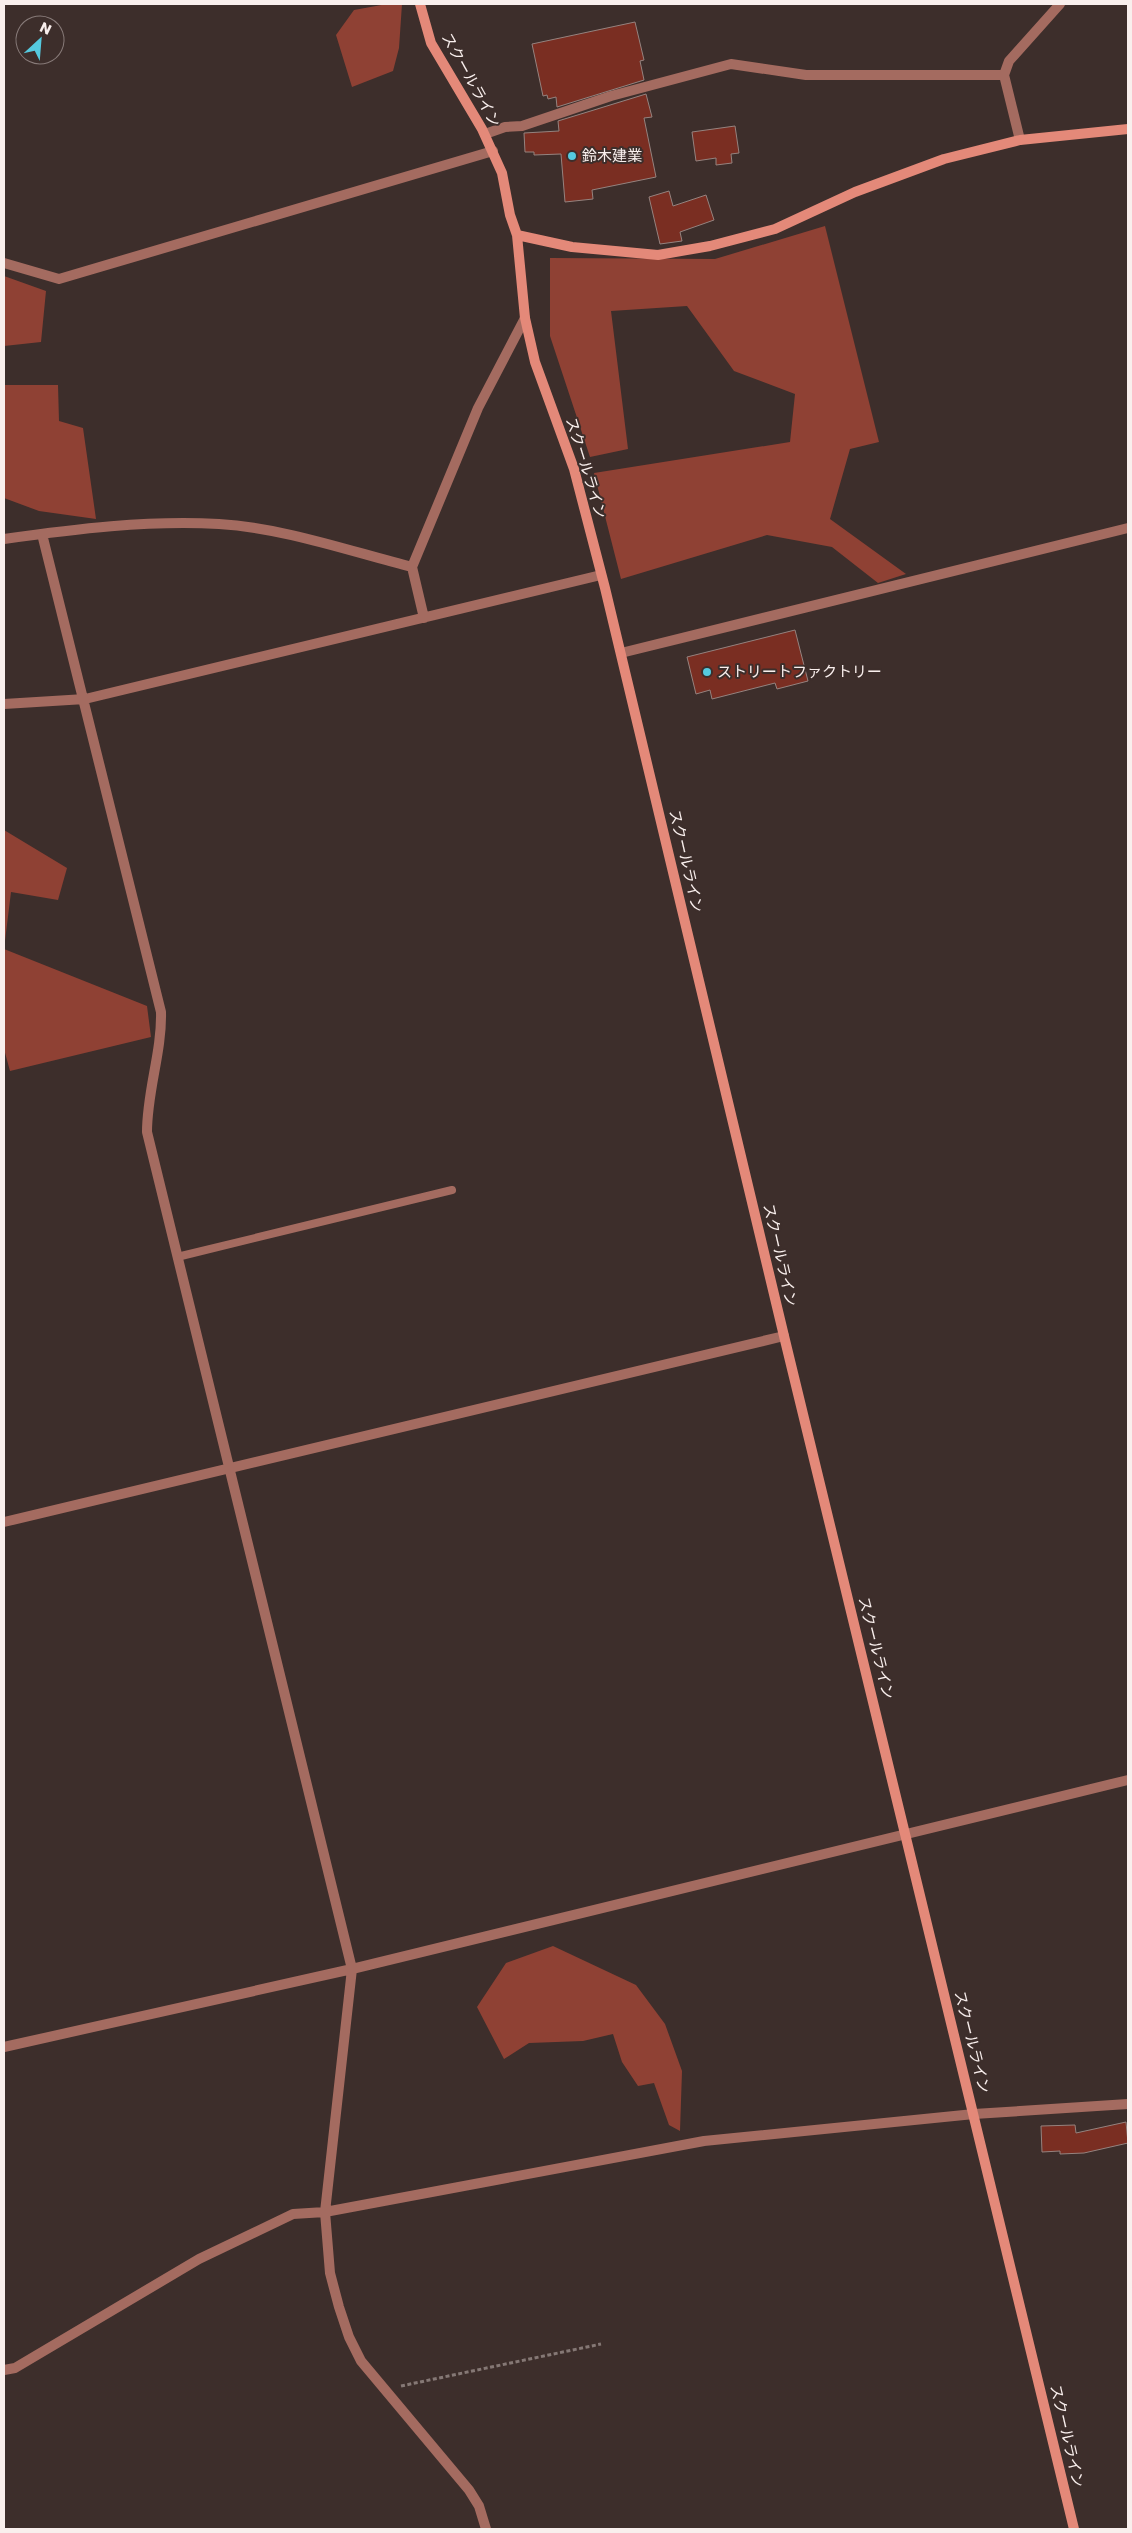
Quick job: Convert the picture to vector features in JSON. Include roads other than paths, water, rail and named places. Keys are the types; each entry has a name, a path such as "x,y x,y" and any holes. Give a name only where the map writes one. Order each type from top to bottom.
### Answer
{"street":[{"name":"スクールライン","path":"420,4 431,43 485,134 502,173 510,214 517,235 525,318 535,362 574,469 621,653 784,1336 1074,2529"},
{"path":"1020,140 1004,75 1010,61 1060,4"},
{"path":"485,134 505,127 522,126 611,96 731,64 806,75 1004,75"},
{"path":"517,235 572,248 658,255 710,246 774,229 856,192 944,159 1020,140 1128,129"},
{"path":"4,263 59,280 493,151"},
{"path":"424,618 412,567 478,408 525,318"},
{"path":"4,539 124,524 220,524 274,532 412,567"},
{"path":"621,653 1128,528"},
{"path":"42,534 85,699 161,1012 161,1026 147,1109 147,1132 176,1257 352,1969 324,2212 330,2273 349,2337 361,2361 469,2490 479,2506 486,2529"},
{"path":"4,704 85,699 601,575"},
{"path":"4,1522 228,1467 784,1336"},
{"path":"4,2048 352,1969 1128,1780"},
{"path":"4,2370 15,2368 200,2259 293,2214 324,2212 704,2141 974,2114 1128,2104"}],"lane":[{"path":"176,1257 452,1190"}],"place":[{"name":"鈴木建業","path":"572,156"},
{"name":"ストリートファクトリー","path":"707,672"}]}
